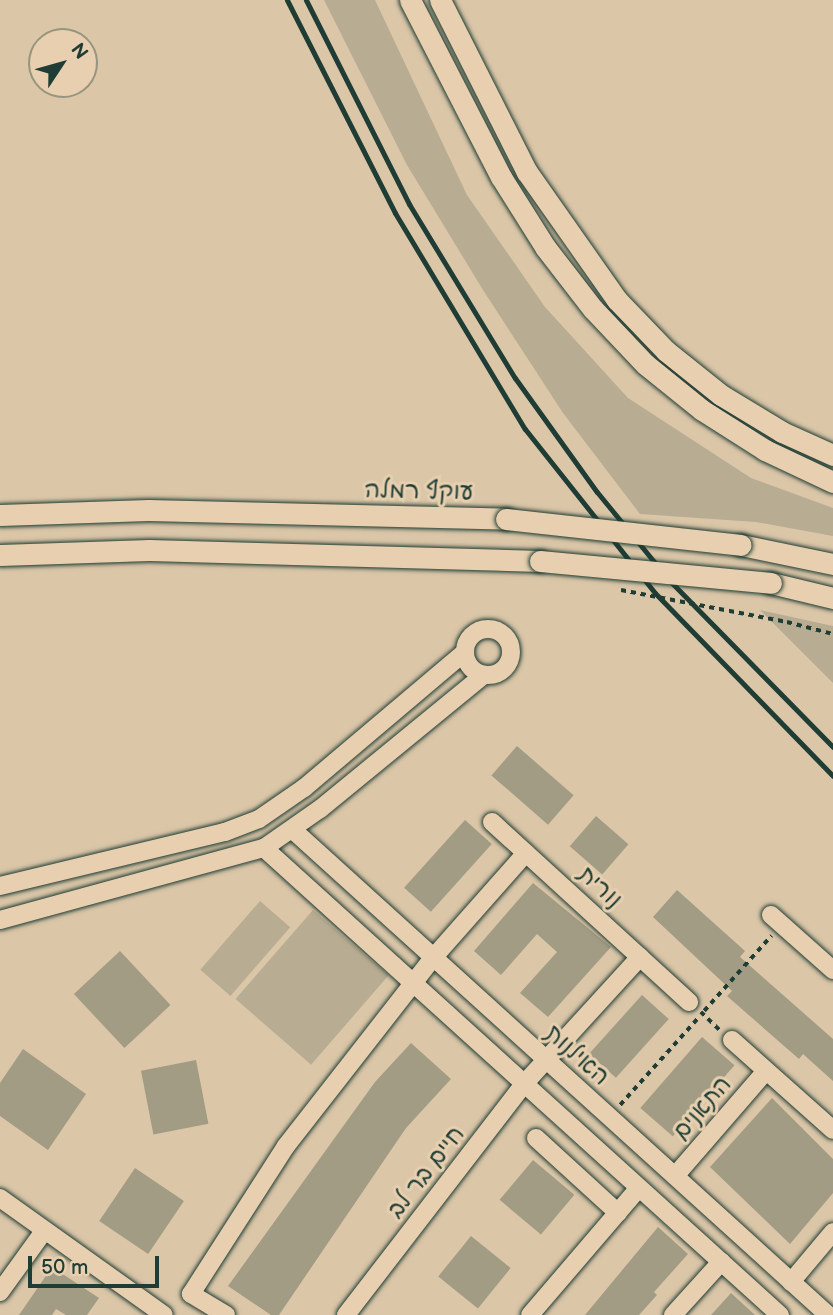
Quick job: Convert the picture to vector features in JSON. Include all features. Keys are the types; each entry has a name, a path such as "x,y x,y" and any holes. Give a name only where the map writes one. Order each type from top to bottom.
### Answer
{"main road":[{"path":"410,0 501,177 545,247 593,309 645,363 702,411 765,450 833,482"},
{"path":"440,0 527,172 617,300 666,352 721,395 782,432 833,455"},
{"name":"עוקף רמלה","path":"0,515 148,510 506,519 741,545 833,564"},
{"path":"0,555 149,550 540,561 771,583 833,598"}],"street":[{"path":"0,886 225,832 259,819 304,788 465,652 469,638 481,629 496,630 508,639 511,654 505,667 484,675 293,830 264,848 0,920"},
{"path":"465,652 470,667 484,675"},
{"name":"נורית","path":"492,822 696,1008"},
{"name":"האילנות","path":"293,830 828,1315"},
{"path":"264,848 780,1315"},
{"path":"226,1315 191,1294 286,1146 433,958 526,853"},
{"path":"776,919 833,970"},
{"path":"546,1060 640,957"},
{"name":"התאנים","path":"732,1040 833,1130"},
{"name":"חיים בר לב","path":"346,1315 524,1084 546,1060"},
{"name":"התאנים","path":"675,1176 766,1071"},
{"path":"536,1138 618,1213"},
{"path":"530,1315 639,1188"},
{"path":"0,1198 164,1315"},
{"path":"0,1292 44,1231"},
{"path":"791,1282 833,1233"},
{"path":"673,1315 720,1262"}],"path":[{"path":"617,589 787,622 833,634"},
{"path":"609,1117 696,1008 776,919"},
{"path":"696,1008 732,1040"}],"shaded area":[{"path":"324,0 375,0 467,195 545,307 628,398 751,478 833,508 833,536 756,522 640,514 563,413 483,290 407,165"},
{"path":"760,610 833,626 833,683"},
{"path":"260,901 290,927 230,996 200,970"},
{"path":"313,910 388,976 311,1065 236,999"}],"building":[{"path":"517,746 574,795 548,825 491,775"},
{"path":"596,816 628,844 602,874 570,846"},
{"path":"465,820 492,844 431,912 404,888"},
{"path":"533,883 611,947 548,1017 520,993 557,952 537,934 501,975 474,951"},
{"path":"677,890 745,951 740,957 833,1039 833,1081 803,1054 799,1059 727,996 732,991 653,917"},
{"path":"120,951 170,1005 124,1048 74,994"},
{"path":"642,995 669,1019 616,1078 589,1054"},
{"path":"702,1037 734,1065 673,1136 640,1108"},
{"path":"411,1043 451,1079 406,1128 279,1315 271,1315 228,1286 375,1082"},
{"path":"23,1049 86,1094 48,1150 0,1116 0,1083"},
{"path":"196,1060 208,1124 153,1134 141,1071"},
{"path":"772,1098 833,1159 833,1193 790,1244 710,1167"},
{"path":"533,1160 574,1195 541,1235 500,1200"},
{"path":"135,1168 184,1201 148,1254 99,1221"},
{"path":"658,1227 688,1254 654,1292 657,1295 639,1315 585,1315"},
{"path":"471,1236 511,1268 478,1309 438,1276"},
{"path":"52,1267 99,1298 87,1315 66,1315 56,1309 52,1315 19,1315"},
{"path":"731,1293 755,1315 711,1315"}],"railway":[{"path":"287,0 395,213 525,429 655,593 833,776"},
{"path":"306,0 409,204 515,378 597,492 669,580 833,747"}]}
